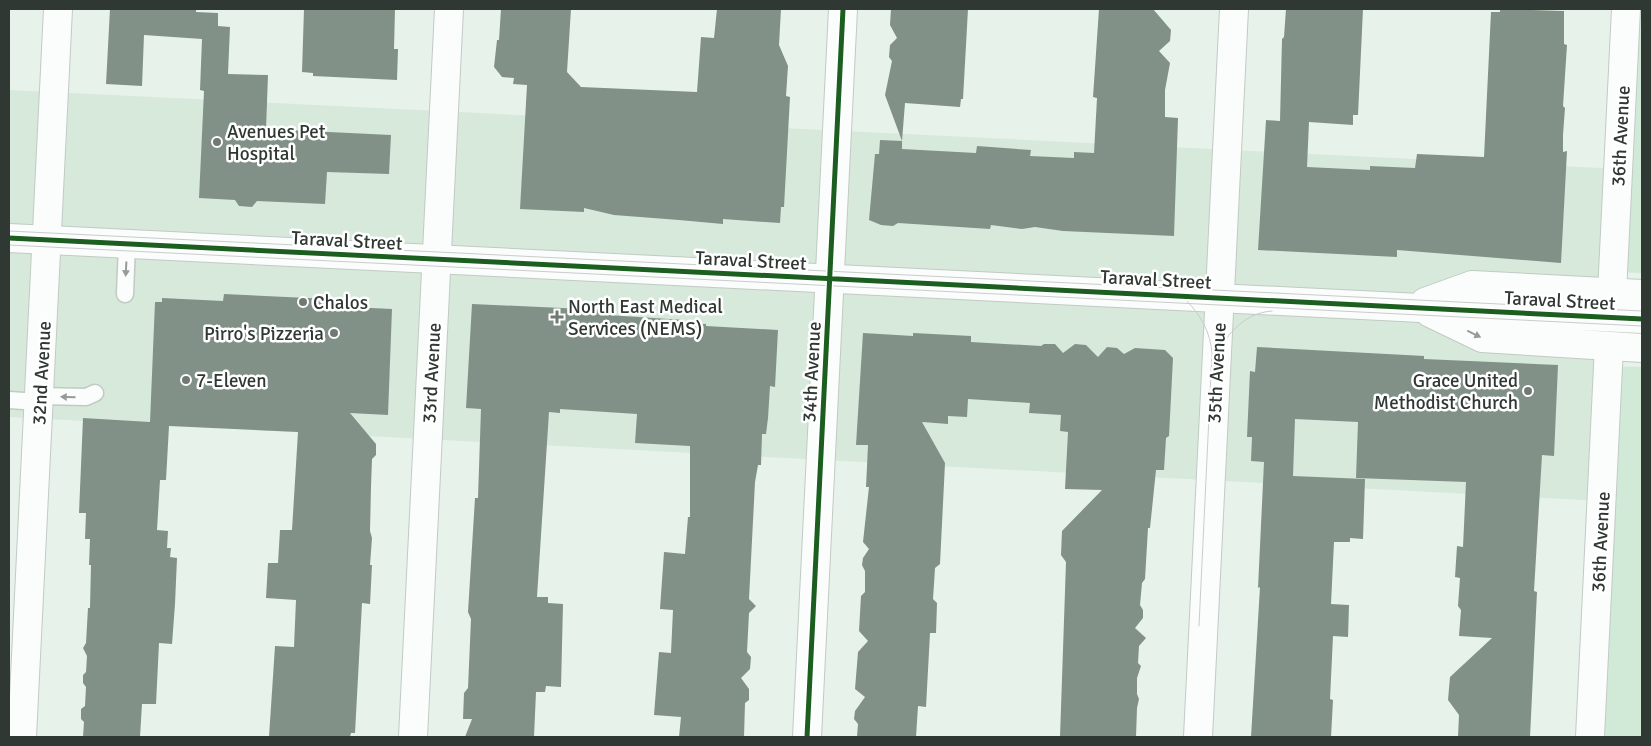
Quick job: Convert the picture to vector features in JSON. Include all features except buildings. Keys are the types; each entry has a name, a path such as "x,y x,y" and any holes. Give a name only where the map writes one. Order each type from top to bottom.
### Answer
{"street":[{"name":"32nd Avenue","path":"22,737 58,9"},
{"name":"33rd Avenue","path":"413,737 449,9"},
{"name":"34th Avenue","path":"808,737 844,9"},
{"name":"35th Avenue","path":"1198,737 1234,9"},
{"name":"36th Avenue","path":"1612,292 1626,9"},
{"name":"Taraval Street","path":"9,238 1414,306 1642,319"},
{"name":"Taraval Street","path":"1414,306 1472,285 1642,294"},
{"name":"Taraval Street","path":"1414,306 1482,338 1642,348"},
{"name":"36th Avenue","path":"1590,737 1610,346"}],"lane":[{"path":"125,294 127,244"},
{"path":"9,400 86,397 95,393"}],"shaded area":[{"path":"1626,9 1642,9 1642,273 1613,272"},
{"path":"9,90 1619,169 1602,501 9,417"},
{"path":"1609,366 1642,367 1642,737 1591,737"}],"tram line":[{"path":"9,231 1642,311"},
{"path":"9,245 1642,326"},
{"path":"1187,301 1204,325 1212,353 1199,626"},
{"path":"1214,362 1229,335 1243,321 1252,316 1272,311"}],"cycle path":[{"path":"807,737 843,9"},
{"path":"9,238 1642,319"}],"place":[{"name":"Avenues Pet Hospital","path":"217,142"},
{"name":"Chalos","path":"303,302"},
{"name":"North East Medical Services (NEMS)","path":"557,317"},
{"name":"Pirro's Pizzeria","path":"334,333"},
{"name":"7-Eleven","path":"186,380"},
{"name":"Grace United Methodist Church","path":"1528,391"}]}
